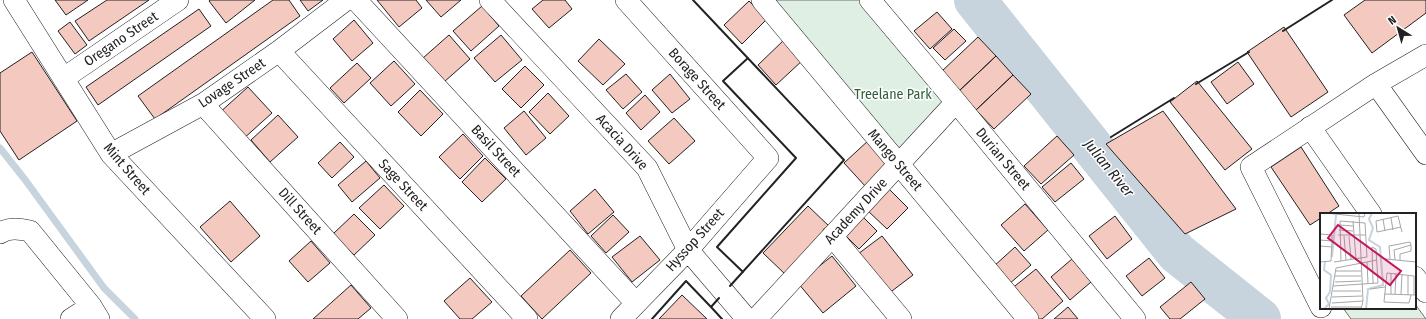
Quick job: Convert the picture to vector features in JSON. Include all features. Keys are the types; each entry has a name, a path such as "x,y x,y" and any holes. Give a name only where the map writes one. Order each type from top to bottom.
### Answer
{"street":[{"name":"Mint Street","path":"14,0 111,154 265,319"},
{"name":"Oregano Street","path":"64,78 178,0"},
{"name":"Lovage Street","path":"111,154 203,104 279,51 346,0"},
{"name":"Basil Street","path":"356,0 636,303"},
{"name":"Acacia Drive","path":"490,0 647,168 688,250 747,319"},
{"name":"Borage Street","path":"626,0 768,158"},
{"name":"Mango Street","path":"762,0 1028,319"},
{"name":"Durian Street","path":"870,0 1135,319"},
{"name":"Sage Street","path":"279,51 527,319"},
{"path":"1320,305 1251,167 1376,84 1426,55"},
{"path":"1376,84 1426,154"},
{"name":"Academy Drive","path":"756,319 956,102"},
{"name":"Dill Street","path":"203,104 397,319"},
{"path":"1310,127 1370,213"},
{"name":"Hyssop Street","path":"620,319 688,250 768,158"},
{"path":"0,233 18,228 30,231 95,313 71,319"},
{"path":"832,236 901,319"},
{"path":"1416,277 1426,292"},
{"path":"1322,309 1327,319"}],"green space":[{"name":"Treelane Park","path":"769,0 860,0 947,102 899,156"},
{"path":"1416,305 1426,319 1351,319 1344,309 1416,309"}],"building":[{"path":"55,0 88,0 66,15"},
{"path":"107,0 149,0 89,41 75,21"},
{"path":"255,0 226,23 209,1"},
{"path":"273,0 289,0 300,16 155,119 138,96"},
{"path":"300,0 323,0 308,11"},
{"path":"377,0 416,0 422,8 399,27"},
{"path":"426,0 461,0 441,17"},
{"path":"543,0 565,0 572,9 549,28 532,9"},
{"path":"1365,0 1426,0 1426,13 1372,53 1344,15"},
{"path":"749,1 767,19 742,44 724,25"},
{"path":"482,6 499,26 471,51 453,31"},
{"path":"199,9 211,26 98,105 86,87"},
{"path":"937,12 952,29 930,49 914,31"},
{"path":"354,20 373,43 352,61 333,39"},
{"path":"70,22 87,45 75,54 58,31"},
{"path":"1284,27 1328,92 1291,117 1247,52"},
{"path":"954,29 966,41 945,60 933,48"},
{"path":"449,35 470,59 444,82 423,58"},
{"path":"501,35 522,60 495,82 474,58"},
{"path":"978,37 996,56 959,91 941,72"},
{"path":"599,39 625,64 603,85 578,61"},
{"path":"785,39 804,59 776,85 758,65"},
{"path":"32,52 77,121 19,160 0,131 0,73"},
{"path":"996,56 1013,75 976,110 959,91"},
{"path":"394,61 415,84 391,106 370,83"},
{"path":"1238,62 1254,84 1227,104 1211,82"},
{"path":"357,63 371,78 344,103 330,88"},
{"path":"525,66 544,85 521,108 502,89"},
{"path":"626,74 642,92 623,109 606,90"},
{"path":"670,74 690,99 672,113 652,90"},
{"path":"1013,75 1031,94 994,129 976,110"},
{"path":"1197,81 1252,149 1225,170 1170,102"},
{"path":"248,87 272,113 242,140 218,114"},
{"path":"420,90 443,114 421,136 398,112"},
{"path":"548,93 569,116 550,134 529,112"},
{"path":"645,95 660,112 641,130 626,113"},
{"path":"524,111 546,138 526,155 504,128"},
{"path":"1163,111 1236,209 1185,234 1106,144"},
{"path":"278,115 298,137 270,162 251,140"},
{"path":"674,118 695,141 669,164 648,141"},
{"path":"463,134 483,156 460,179 439,157"},
{"path":"1057,136 1074,155 1041,184 1024,166"},
{"path":"870,139 892,163 866,187 844,163"},
{"path":"340,142 354,157 332,178 318,163"},
{"path":"1301,147 1339,206 1328,213 1320,213 1320,219 1310,225 1271,167"},
{"path":"485,158 506,179 482,202 462,182"},
{"path":"366,161 380,178 352,202 338,185"},
{"path":"1071,163 1084,179 1055,202 1042,187"},
{"path":"384,185 404,206 380,229 359,208"},
{"path":"888,188 908,208 887,229 866,209"},
{"path":"595,189 614,212 588,234 570,211"},
{"path":"230,201 260,236 231,262 200,227"},
{"path":"1025,204 1048,230 1024,251 1001,225"},
{"path":"808,206 831,228 786,275 763,253"},
{"path":"354,214 375,235 354,255 333,234"},
{"path":"613,215 629,232 606,253 591,236"},
{"path":"861,215 877,231 859,249 843,233"},
{"path":"1115,216 1132,239 1107,259 1089,236"},
{"path":"640,236 660,260 632,282 612,257"},
{"path":"882,236 913,275 888,294 858,254"},
{"path":"311,241 330,263 308,282 289,261"},
{"path":"1015,247 1031,265 1008,285 993,267"},
{"path":"570,250 591,273 542,319 521,296"},
{"path":"832,256 856,286 823,313 798,283"},
{"path":"1149,258 1165,278 1142,296 1126,276"},
{"path":"1072,259 1091,282 1070,300 1051,277"},
{"path":"1036,269 1063,301 1042,319 1034,319 1010,290"},
{"path":"470,278 492,302 472,319 460,319 444,301"},
{"path":"1191,282 1205,299 1180,319 1170,319 1160,307"},
{"path":"351,285 371,308 358,319 313,319"},
{"path":"682,295 707,319 659,319"},
{"path":"1068,307 1078,319 1054,319"}],"waterway":[{"name":"Julian River","path":"975,0 1177,253 1260,319"},
{"path":"0,148 104,288 135,319"}],"wall":[{"path":"693,0 844,160 730,286"},
{"path":"1283,31 1332,0"},
{"path":"1196,84 1249,52"},
{"path":"743,272 717,247 796,158 723,81 748,58"},
{"path":"1111,137 1174,98"},
{"path":"652,319 686,281 711,307 719,298"},
{"path":"711,307 722,319"}]}
